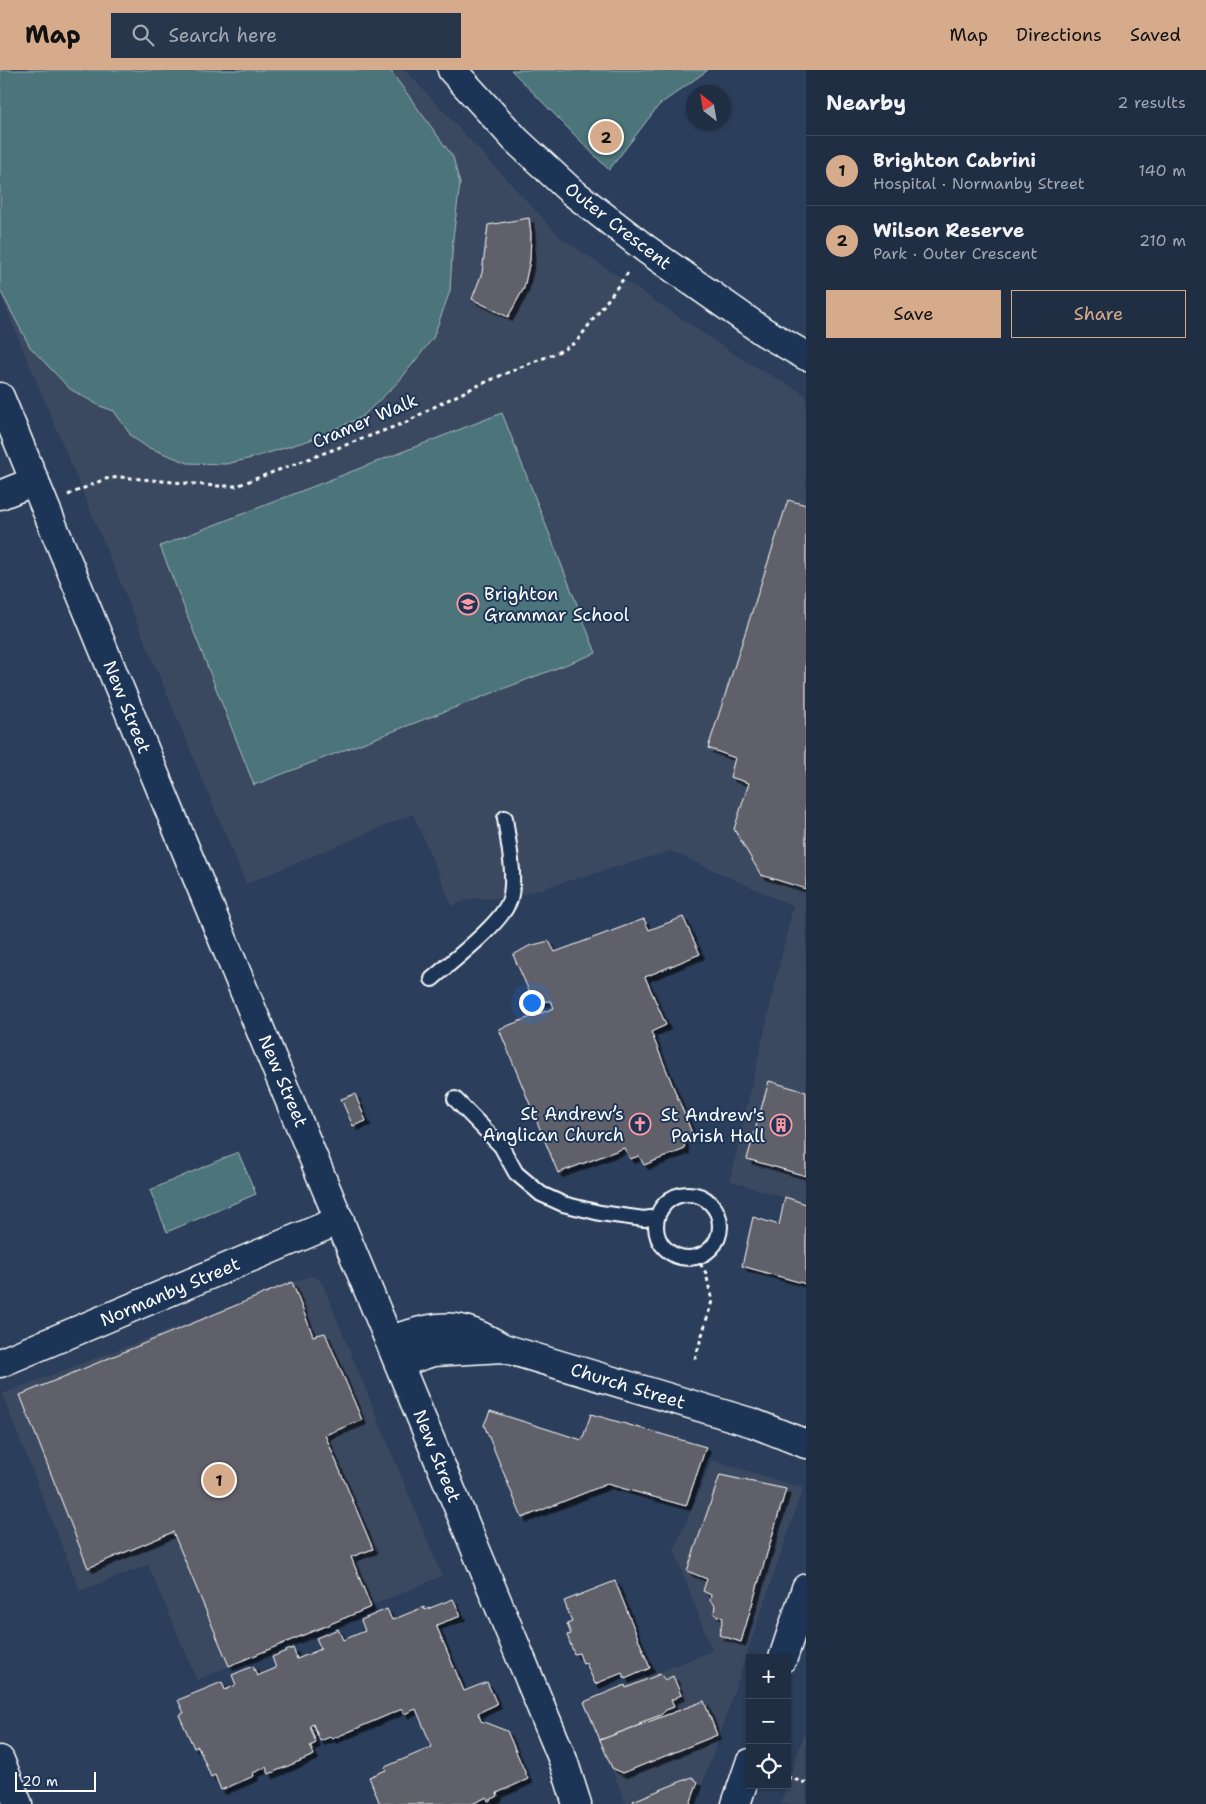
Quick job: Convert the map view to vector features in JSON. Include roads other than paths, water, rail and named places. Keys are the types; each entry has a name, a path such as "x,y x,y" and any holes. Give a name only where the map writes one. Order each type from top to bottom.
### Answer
{"main road":[{"name":"Outer Crescent","path":"452,70 516,140 571,191 646,249 764,332 806,356"},
{"name":"New Street","path":"0,397 566,1766 577,1804"},
{"path":"0,495 35,481"},
{"name":"Normanby Street","path":"0,1363 340,1220"},
{"name":"Church Street","path":"394,1351 431,1328 452,1327 470,1331 503,1348 753,1423 806,1444"},
{"name":"Church Street","path":"753,1423 806,1426"},
{"path":"785,1654 806,1588"},
{"path":"0,1760 18,1804"},
{"name":"New Street","path":"566,1766 589,1804"},
{"path":"736,1804 746,1775"}],"lane":[{"path":"432,979 491,926 507,905 511,891 511,868 505,818"},
{"path":"455,1099 501,1146 516,1173 541,1194 563,1204 600,1213 644,1219 657,1216"},
{"path":"694,1194 704,1198 716,1210 720,1220 719,1232 712,1247 703,1254 684,1258 667,1251 658,1239 655,1228 657,1216 661,1206 668,1200 678,1195 694,1194"}],"place":[{"name":"Wilson Reserve","path":"606,137"},
{"name":"Brighton Grammar School","path":"468,604"},
{"name":"St Andrew’s Anglican Church","path":"640,1124"},
{"name":"St Andrew's Parish Hall","path":"781,1125"},
{"name":"Brighton Cabrini","path":"219,1480"}]}
